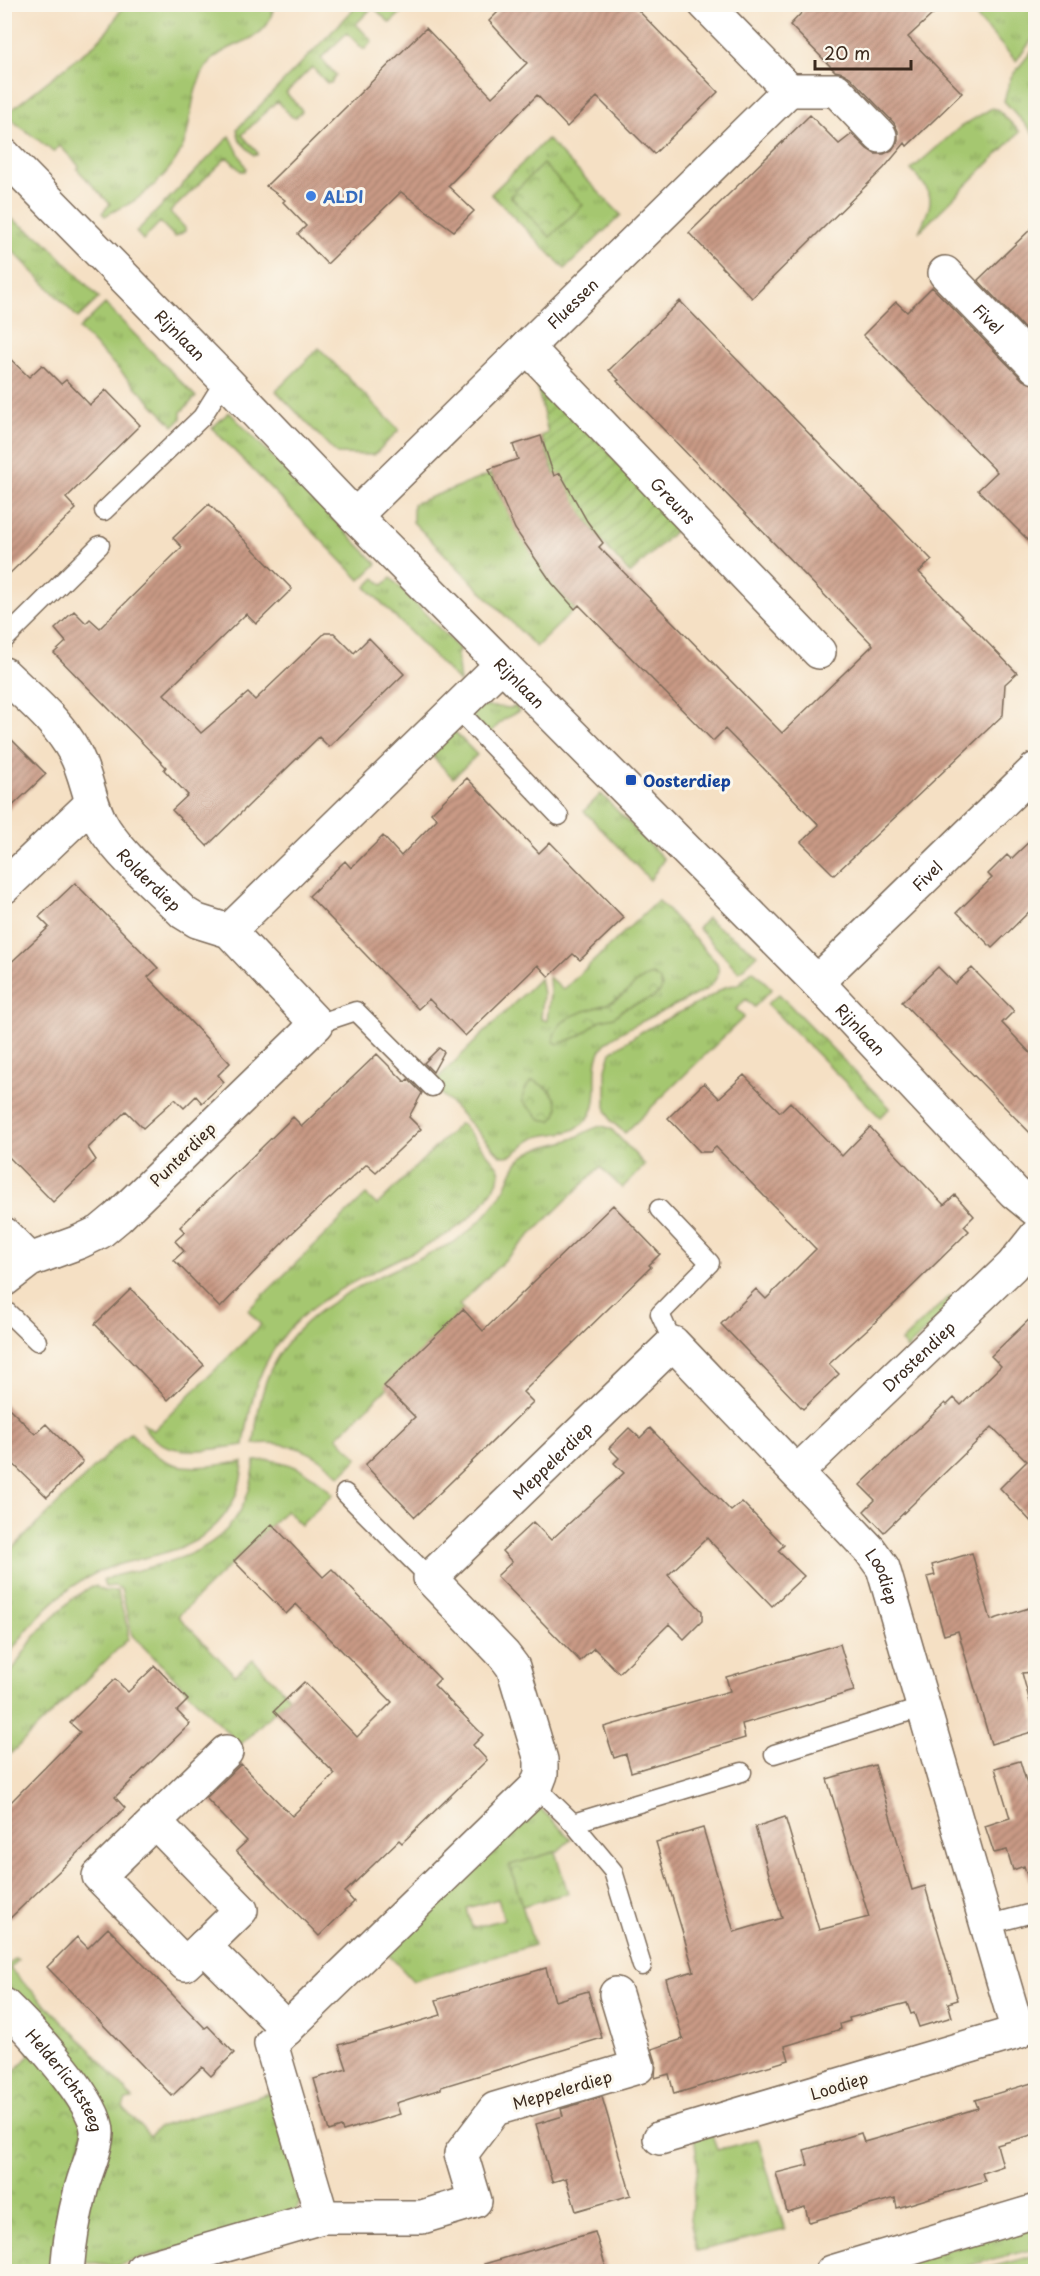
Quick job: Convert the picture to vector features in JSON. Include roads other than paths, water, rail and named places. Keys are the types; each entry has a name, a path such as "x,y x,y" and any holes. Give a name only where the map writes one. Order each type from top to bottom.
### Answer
{"street":[{"path":"710,6 789,90 836,90 880,135"},
{"name":"Fluessen","path":"355,516 789,90"},
{"name":"Rijnlaan","path":"4,154 355,516 817,982 1014,1192 1035,1210"},
{"name":"Fivel","path":"945,273 1034,363"},
{"name":"Greuns","path":"527,347 819,652"},
{"path":"317,1024 229,931 502,664"},
{"name":"Rolderdiep","path":"4,674 63,733 76,755 91,804 105,830 119,847 184,914 197,921 229,931"},
{"name":"Fivel","path":"817,982 1035,769"},
{"path":"5,886 91,804"},
{"name":"Punterdiep","path":"4,1280 30,1260 100,1232 317,1024"},
{"path":"4,1234 30,1260"},
{"name":"Drostendiep","path":"796,1472 1012,1266 1035,1236"},
{"path":"673,1343 796,1472"},
{"name":"Meppelerdiep","path":"430,1578 673,1343"},
{"name":"Loodiep","path":"660,2138 1027,2030 987,1925 882,1568 870,1550 796,1472"},
{"path":"322,2217 271,2044 536,1787 541,1774 541,1760 513,1667 430,1578"},
{"path":"155,1822 241,1910 185,1964 99,1876 226,1752"},
{"path":"204,1946 287,2029"},
{"name":"Meppelerdiep","path":"143,2269 322,2217 422,2217 475,2201 461,2154 495,2109 638,2067 616,1994"},
{"name":"Helderlichtsteeg","path":"4,2005 61,2067 95,2118 98,2131 96,2142 81,2190 67,2271"},
{"path":"832,2271 1035,2211"}],"lane":[{"path":"104,511 202,417 225,380"},
{"path":"4,640 100,545"},
{"path":"456,708 559,816"},
{"name":"Punterdiep","path":"317,1024 356,1011 432,1087"},
{"path":"659,1209 710,1263 660,1314 673,1343"},
{"path":"4,1309 38,1341"},
{"path":"345,1493 430,1578"},
{"path":"774,1754 924,1707"},
{"path":"573,1823 742,1772"},
{"path":"536,1787 573,1823 613,1870 642,1966"},
{"path":"987,1925 1035,1912"}],"place":[{"name":"ALDI","path":"311,196"},
{"name":"Oosterdiep","path":"631,780"}]}
